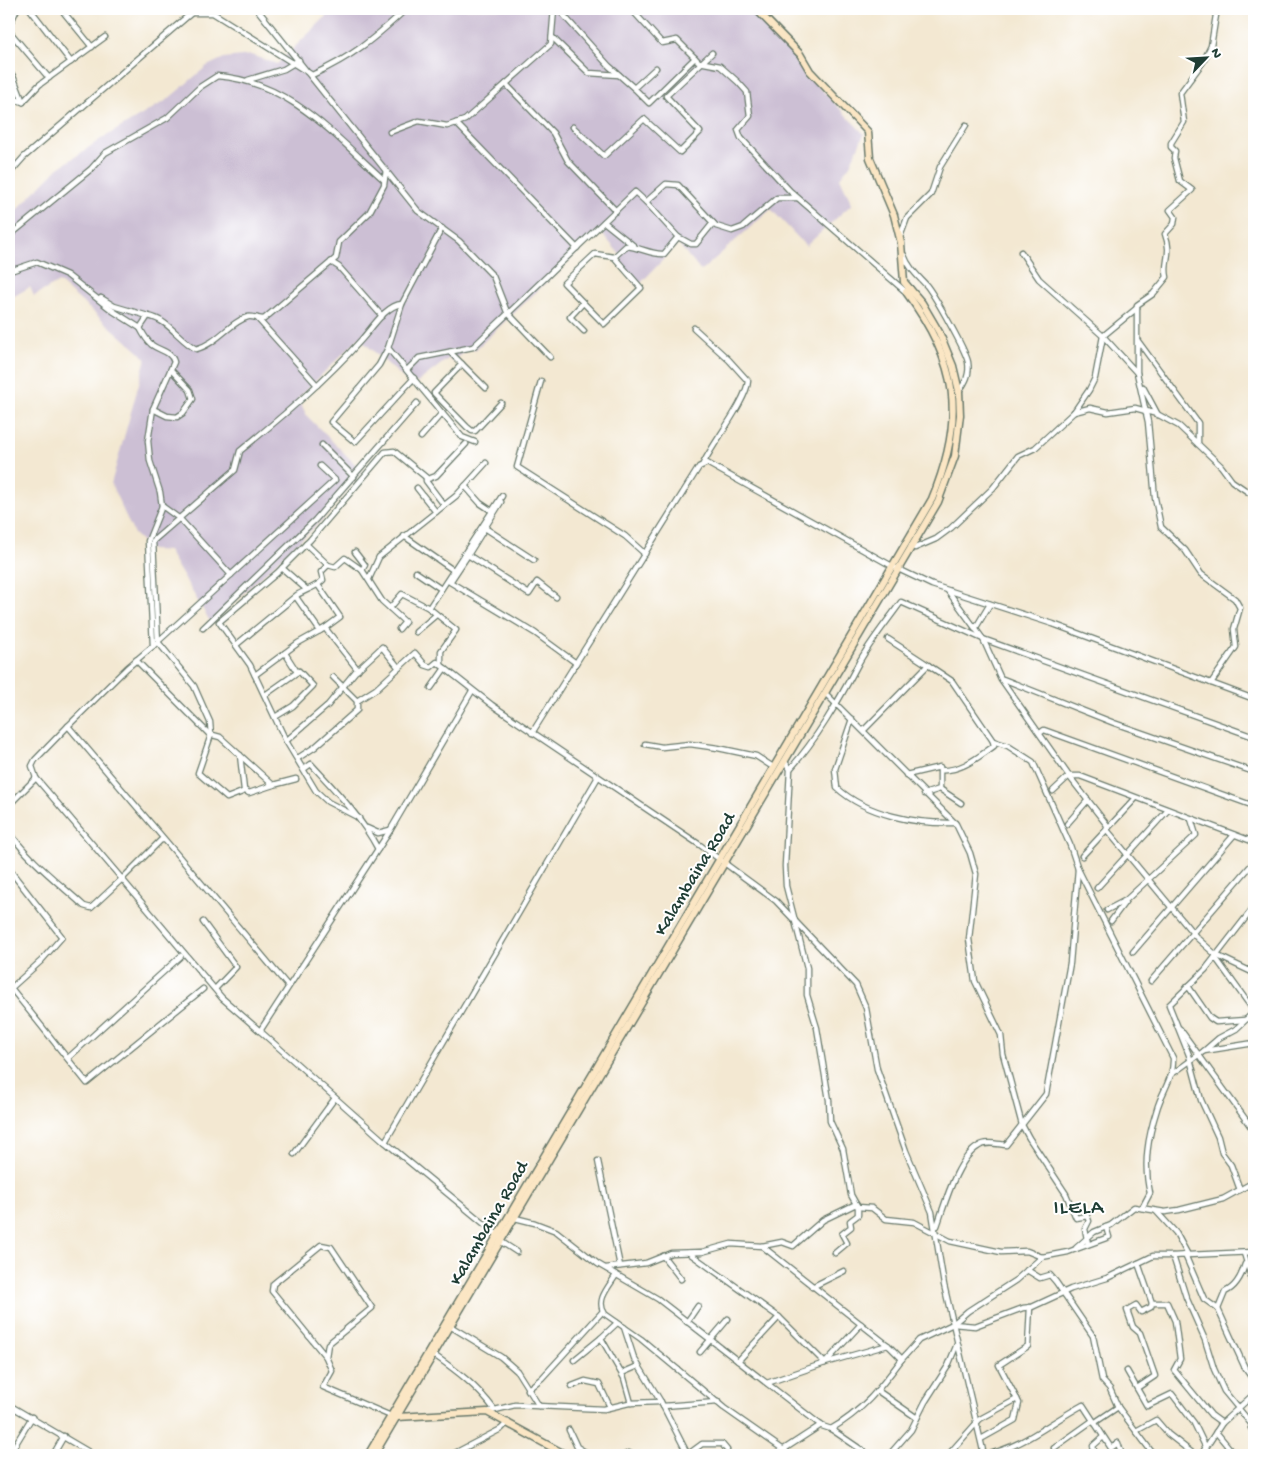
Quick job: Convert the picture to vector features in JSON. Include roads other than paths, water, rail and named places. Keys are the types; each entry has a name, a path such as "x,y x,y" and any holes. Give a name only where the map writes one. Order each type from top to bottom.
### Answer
{"main road":[{"path":"756,9 800,54 810,71 868,132 870,158 894,215 900,237 904,282 939,332 953,366 959,391 960,415 955,456 938,502 909,544"},
{"name":"Kalambaina Road","path":"368,1455 394,1417 500,1238 718,859 772,767 909,544 932,499 949,454 953,415 952,392 947,368 928,323 908,290"},
{"path":"374,1455 394,1417 434,1355 500,1238 515,1218 785,762 895,567"},
{"path":"394,1417 487,1412 566,1455"}],"street":[{"path":"30,9 71,62"},
{"path":"62,9 92,47"},
{"path":"9,174 24,157 196,9"},
{"path":"257,9 300,60 418,211 459,241 493,276 508,314 550,357"},
{"path":"312,76 343,61 372,41 406,9"},
{"path":"390,132 419,121 447,126 465,120 551,44 554,9"},
{"path":"558,9 619,75 649,103 695,58"},
{"path":"631,9 662,44 677,40 695,58 720,66 747,92 750,116 738,132 797,198 908,290"},
{"path":"909,544 915,548 936,540 951,528 992,488 1018,456 1035,448 1074,412 1090,390 1095,378 1103,336 1153,294 1167,277 1165,270 1169,246 1165,234 1174,224 1175,216 1170,210 1192,190 1180,181 1174,158 1175,151 1171,147 1171,143 1184,122 1180,93 1203,62 1211,46 1217,9"},
{"path":"9,26 16,10"},
{"path":"191,13 213,13 312,76"},
{"path":"9,31 49,78"},
{"path":"23,102 32,91 106,38"},
{"path":"552,38 589,74 619,75"},
{"path":"573,127 604,156 644,118 680,152 700,132 666,96 712,53"},
{"path":"246,81 293,65 300,60"},
{"path":"634,88 656,68"},
{"path":"13,76 23,102"},
{"path":"9,236 57,194 91,169 106,153 167,118 217,76 261,84 304,107 384,180"},
{"path":"506,84 553,133 568,161 616,211"},
{"path":"9,104 17,100 23,102"},
{"path":"456,123 577,248"},
{"path":"900,237 907,218 931,194 940,167 966,125"},
{"path":"9,264 11,271 37,262 67,275 114,306 160,318 186,343 196,349 206,347 249,316 264,319 336,258 339,242 369,213 384,180 386,170"},
{"path":"646,202 666,184 678,185 716,226 732,231 744,227 777,198 797,198"},
{"path":"407,370 419,358 473,347 635,192 678,237 692,244 696,244 713,223"},
{"path":"604,222 635,247"},
{"path":"414,378 355,442 331,422 379,365 388,348 402,304 442,228"},
{"path":"614,257 626,246 635,247 654,254 664,254 678,237"},
{"path":"902,249 907,263 928,288 945,316 968,361 967,380 959,391"},
{"path":"1021,252 1038,279 1103,336 1137,373"},
{"path":"595,254 614,257 641,288 604,324 564,283 595,254"},
{"path":"331,262 339,267 382,316"},
{"path":"90,291 113,311 140,328 151,344 173,357 171,370 153,409 148,441 150,461 160,492 162,506 148,541 153,646"},
{"path":"583,303 570,317 584,331"},
{"path":"296,779 249,793 246,791 227,798 198,773 211,735 210,722 194,686 158,642 153,541 235,470 240,450 340,365 382,316 396,304 402,304"},
{"path":"1137,308 1137,373 1158,415"},
{"path":"140,328 148,316"},
{"path":"257,318 317,385"},
{"path":"532,733 746,393 748,381 735,365 694,328"},
{"path":"1138,341 1198,423 1198,444"},
{"path":"388,348 462,437 475,442"},
{"path":"450,352 486,388"},
{"path":"462,364 434,393 467,427 472,431 475,430 501,403"},
{"path":"153,409 167,416 177,417 190,405 192,398 190,390 171,370"},
{"path":"541,381 517,467 625,536 645,554"},
{"path":"1141,384 1146,411 1155,498 1161,527 1185,550 1202,574 1235,599 1240,608 1234,629 1236,647 1211,683"},
{"path":"203,628 315,520 416,404"},
{"path":"1074,412 1090,408 1108,412 1136,408 1158,415 1179,426 1232,481 1254,496"},
{"path":"421,436 442,413"},
{"path":"426,478 436,476 466,444"},
{"path":"322,445 354,477"},
{"path":"359,818 328,802 316,791 298,758 286,741 255,675 219,622 282,568 306,544 386,452 394,451 426,478 426,482 444,505"},
{"path":"369,579 379,557 444,505 486,463"},
{"path":"703,464 707,463 895,567 947,590 1053,624 1254,699"},
{"path":"320,466 335,480 136,660 68,726 35,760 32,766 36,778 215,990 385,1142 517,1252"},
{"path":"465,486 480,503 492,511"},
{"path":"417,488 436,512"},
{"path":"429,608 502,496"},
{"path":"501,502 450,582 535,633 576,662"},
{"path":"162,506 180,519 231,575"},
{"path":"485,528 534,560"},
{"path":"404,536 453,570"},
{"path":"306,544 328,565 335,567 346,558 362,570 376,593 405,622 398,629"},
{"path":"355,552 365,565 362,570"},
{"path":"468,555 529,594 537,582 556,597"},
{"path":"236,646 306,589 318,585 323,580 321,572 328,565"},
{"path":"282,568 306,589"},
{"path":"416,572 441,589"},
{"path":"255,675 340,617 318,585"},
{"path":"947,590 983,640 1001,679 1069,776 1107,825 1107,830 1193,934 1216,956 1254,1012 1236,1030 1219,1038 1202,1053 1172,1074"},
{"path":"390,608 402,594 429,608 456,630 441,651 443,667 431,688"},
{"path":"296,597 320,631"},
{"path":"835,1253 846,1243 842,1234 851,1227 850,1221 858,1215 857,1206 850,1196 843,1148 830,1121 830,1100 818,1028 807,995 807,968 785,874 790,769 802,755 837,704 858,665 901,602 983,640 1254,737"},
{"path":"975,629 990,604"},
{"path":"416,632 436,615"},
{"path":"325,628 358,670"},
{"path":"888,639 952,680 994,741 1008,746 1033,762 1070,845 1078,869 1173,1058 1172,1074 1157,1108 1146,1154 1146,1176 1150,1193 1142,1208"},
{"path":"286,741 344,688 358,670 382,647 399,668"},
{"path":"285,653 297,672"},
{"path":"357,701 376,689 415,653 426,666 430,667 437,662 472,691 718,859 776,901 850,977 861,995 866,1008 877,1069 938,1234 944,1285 984,1455 1003,1452 1029,1439 1062,1416 1083,1405 1111,1448 1118,1443 1122,1455"},
{"path":"136,660 211,735 220,737 273,785"},
{"path":"864,730 928,665"},
{"path":"265,695 299,670 313,686 293,706 275,717"},
{"path":"298,758 357,710 357,701 333,677"},
{"path":"1001,679 1254,772"},
{"path":"260,1031 391,829 472,691"},
{"path":"825,693 955,823 970,853 976,874 969,939 975,981 1001,1035 1003,1054 1022,1125 1066,1194 1076,1218 1087,1216 1089,1221 1085,1229 1088,1244"},
{"path":"852,719 835,769 837,788 849,799 896,817 933,824 955,823"},
{"path":"68,726 288,986"},
{"path":"1040,733 1044,730 1254,806"},
{"path":"906,775 940,767 940,770 950,771 970,763 994,746 994,741"},
{"path":"645,744 662,746 690,744 718,748 756,756 772,767"},
{"path":"240,755 246,791"},
{"path":"785,762 790,769"},
{"path":"304,769 311,764 359,818 378,849"},
{"path":"940,770 940,789"},
{"path":"1053,791 1069,776 1080,776 1135,799 1254,842"},
{"path":"385,1142 598,777"},
{"path":"9,805 36,778"},
{"path":"924,794 940,789"},
{"path":"940,789 961,803"},
{"path":"1082,856 1135,799"},
{"path":"1067,824 1088,800"},
{"path":"1097,888 1168,810"},
{"path":"1107,910 1126,900 1196,835 1191,819"},
{"path":"366,827 378,833 391,829"},
{"path":"9,831 42,869 49,873 84,906 91,908 161,840 165,840"},
{"path":"1133,952 1234,835"},
{"path":"1152,981 1254,862"},
{"path":"9,869 62,937 41,961 10,989 68,1058 87,1084 203,989"},
{"path":"936,1227 949,1188 968,1155 980,1145 993,1143 1006,1145 1046,1094 1070,964 1078,869"},
{"path":"1111,921 1126,900"},
{"path":"1240,1190 1231,1165 1222,1153 1218,1137 1202,1100 1169,1005 1216,956 1254,907"},
{"path":"203,922 236,967 215,990"},
{"path":"68,1058 181,956"},
{"path":"1216,956 1254,973"},
{"path":"1188,986 1210,1018 1216,1022 1245,1020"},
{"path":"1176,1023 1202,1053 1254,1129"},
{"path":"1202,1053 1254,1043"},
{"path":"294,1154 335,1098"},
{"path":"598,1161 620,1266"},
{"path":"1076,1249 1086,1238 1106,1227 1134,1207 1156,1211 1179,1210 1217,1201 1254,1182"},
{"path":"606,1268 646,1263 671,1253 702,1252 731,1244 762,1246 782,1242 793,1246 823,1220 857,1206 872,1208 886,1219 914,1222 950,1241 1001,1252 1027,1251 1042,1257"},
{"path":"1156,1211 1176,1233 1188,1255 1186,1257 1204,1298 1218,1309 1245,1368 1254,1381"},
{"path":"515,1218 556,1231 616,1275 658,1299 821,1425 832,1429 869,1455"},
{"path":"832,1429 852,1417 878,1391 919,1340 953,1324 968,1311 996,1294 1042,1257 1076,1249 1109,1237 1106,1227"},
{"path":"326,1357 328,1344 372,1308 331,1247 321,1245 272,1284 272,1291 326,1357 332,1371 323,1387 394,1417"},
{"path":"762,1246 902,1359"},
{"path":"953,1324 975,1326 1030,1307 1071,1289 1107,1278 1153,1256 1254,1252"},
{"path":"688,1253 779,1317 825,1363"},
{"path":"1244,1253 1245,1264 1253,1283 1252,1295 1254,1300"},
{"path":"663,1256 681,1279"},
{"path":"1173,1256 1186,1297 1205,1340 1214,1369 1224,1390 1253,1426 1251,1428 1254,1433"},
{"path":"1137,1388 1155,1376 1140,1334 1133,1327 1127,1310 1136,1305 1141,1312 1151,1307 1152,1303 1138,1263"},
{"path":"1218,1309 1225,1292 1231,1289 1242,1276 1245,1264"},
{"path":"1027,1270 1040,1278 1050,1275 1064,1293 1093,1336 1102,1380 1110,1389 1118,1407 1154,1455"},
{"path":"812,1287 844,1271"},
{"path":"616,1275 601,1299 603,1311 718,1402 791,1455"},
{"path":"1152,1303 1167,1303 1175,1321 1180,1359 1174,1370 1211,1416 1222,1423"},
{"path":"687,1322 698,1306"},
{"path":"981,1439 1015,1420 1019,1403 999,1365 1028,1346 1030,1307"},
{"path":"528,1390 542,1378 603,1311"},
{"path":"738,1361 779,1317"},
{"path":"700,1352 728,1320"},
{"path":"574,1360 617,1323"},
{"path":"825,1363 861,1324"},
{"path":"450,1326 501,1357 517,1371 539,1406"},
{"path":"624,1327 638,1366 662,1404 687,1455 702,1444 722,1444 726,1450"},
{"path":"601,1338 622,1373 631,1403"},
{"path":"889,1455 911,1430 924,1402 948,1366 957,1342"},
{"path":"767,1383 825,1363 888,1346"},
{"path":"434,1355 459,1372 483,1394 494,1409"},
{"path":"622,1373 638,1366"},
{"path":"1128,1371 1147,1406 1172,1394 1194,1423 1206,1448"},
{"path":"572,1386 585,1381 599,1384 610,1407"},
{"path":"878,1391 917,1418"},
{"path":"1201,1455 1222,1423 1254,1394"},
{"path":"948,1455 980,1419 1017,1399"},
{"path":"487,1412 515,1405 610,1407 631,1403 718,1402"},
{"path":"9,1405 94,1455"},
{"path":"1054,1448 1118,1407"},
{"path":"9,1455 32,1417"},
{"path":"1136,1431 1156,1420 1168,1434 1194,1455"},
{"path":"452,1455 501,1429 508,1422"},
{"path":"775,1455 821,1425"},
{"path":"570,1430 577,1447 590,1455"},
{"path":"1216,1432 1235,1455"},
{"path":"53,1455 64,1436"},
{"path":"1096,1455 1093,1446 1103,1437"},
{"path":"625,1455 629,1453 632,1455"}],"district":[{"name":"ILELA","path":"1079,1206"}]}
